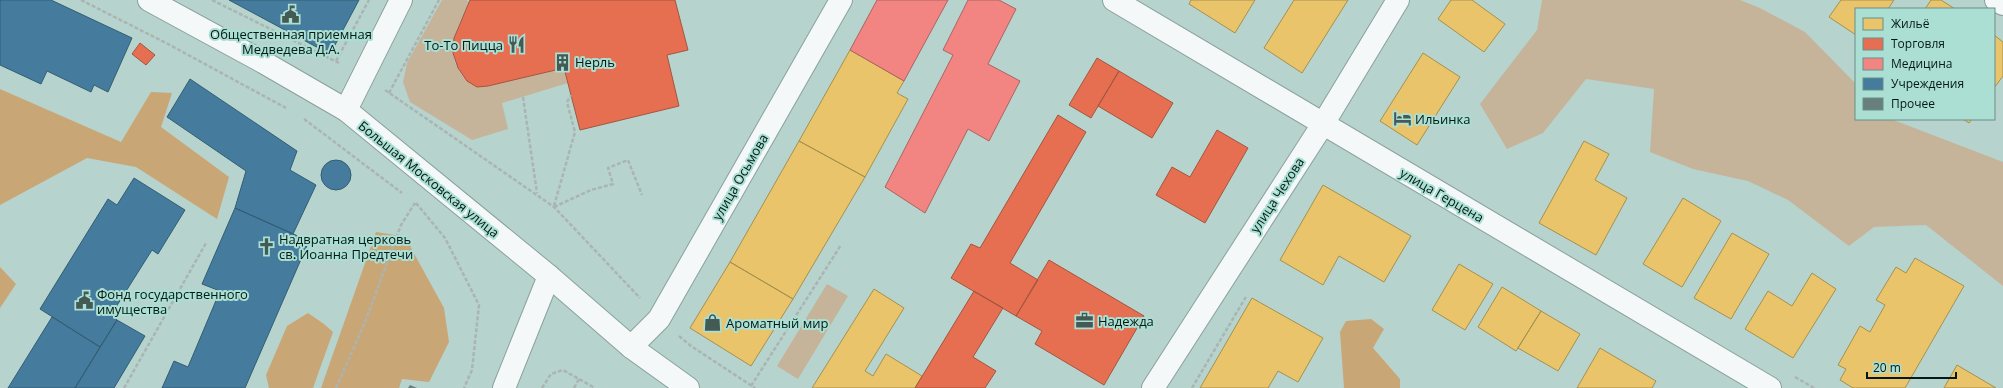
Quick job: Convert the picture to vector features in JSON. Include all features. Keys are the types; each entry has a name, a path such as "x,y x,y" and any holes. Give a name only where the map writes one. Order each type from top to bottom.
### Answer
{"street":[{"name":"Большая Московская улица","path":"149,0 263,62 346,110 549,276 631,347 688,388"},
{"path":"346,110 402,0"},
{"name":"улица Осьмова","path":"631,347 659,320 841,0"},
{"name":"улица Герцена","path":"1114,0 1770,388"},
{"name":"улица Чехова","path":"1153,388 1322,124 1398,0"},
{"path":"1996,0 2003,4"},
{"path":"504,388 549,276"}],"path":[{"path":"81,0 168,44 290,110"},
{"path":"212,0 364,75 537,194 554,207 659,320 691,346 755,388"},
{"path":"336,61 369,0"},
{"path":"389,93 439,0"},
{"path":"554,207 575,132 567,102 571,95"},
{"path":"523,97 537,194"},
{"path":"303,118 403,194"},
{"path":"554,207 591,190 612,184 608,168 628,160 642,195"},
{"path":"409,198 445,238 479,305 472,370 464,388"},
{"path":"336,388 366,320 401,225 415,203"},
{"path":"124,388 206,243"},
{"path":"751,386 841,245"},
{"path":"542,388 551,374 563,370 595,388"},
{"path":"574,388 579,379"}],"shaded area":[{"path":"442,0 467,0 469,3 457,29 453,47 456,64 464,78 479,85 488,86 564,68 568,83 502,103 508,129 472,140 410,102 403,82 407,63"},
{"path":"1542,0 1740,0 1760,8 1805,32 1855,83 1855,120 1894,120 2003,162 2003,286 1926,225 1874,227 1849,246 1788,200 1748,181 1693,169 1650,152 1654,89 1586,79 1543,133 1507,149 1480,104 1537,30"},
{"path":"0,89 121,142 151,92 172,93 161,127 229,177 217,219 136,167 87,158 0,205"},
{"path":"376,232 408,237 411,248 444,308 449,342 429,382 402,379 399,388 321,388"},
{"path":"0,267 16,284 0,308"},
{"path":"827,284 848,296 798,379 777,366"},
{"path":"308,313 333,332 313,388 269,388 266,375 287,326"},
{"path":"1371,319 1384,329 1373,348 1400,379 1400,388 1344,388 1340,332 1346,321"}],"building: Жильё":[{"path":"1191,0 1255,0 1235,33 1189,4"},
{"path":"1294,0 1348,0 1302,73 1264,48"},
{"path":"1451,0 1472,0 1505,24 1484,52 1438,19"},
{"path":"1841,0 1894,0 1889,8 1855,8 1855,34 1829,17"},
{"path":"1931,0 1941,0 1953,8 1926,8"},
{"path":"1995,36 2003,42 2003,76 1995,87"},
{"path":"850,50 904,81 897,93 908,99 865,177 799,141"},
{"path":"1423,53 1460,77 1417,145 1380,121"},
{"path":"1964,120 1971,120 1969,123"},
{"path":"799,141 865,177 793,299 730,262"},
{"path":"1584,141 1609,154 1595,180 1627,198 1596,255 1539,223"},
{"path":"1323,185 1411,236 1384,282 1339,256 1323,285 1280,260"},
{"path":"1683,198 1721,221 1682,287 1643,264"},
{"path":"1732,233 1769,254 1731,319 1694,298"},
{"path":"1915,258 1964,286 1905,388 1853,388 1840,380 1846,369 1838,365 1860,326 1870,332 1885,305 1876,300 1896,267 1906,273"},
{"path":"730,262 793,299 751,366 690,328"},
{"path":"1459,264 1493,284 1465,330 1432,310"},
{"path":"1812,273 1836,289 1793,358 1745,329 1768,291 1792,306"},
{"path":"1502,287 1541,311 1516,351 1478,327"},
{"path":"874,289 904,308 865,371 873,376 886,354 922,376 915,388 812,388"},
{"path":"1252,298 1323,338 1298,382 1278,371 1268,388 1200,388"},
{"path":"1541,311 1580,334 1558,371 1518,348"},
{"path":"1600,348 1656,381 1652,388 1577,388"},
{"path":"1957,365 1996,388 1944,388"}],"building: Торговля":[{"name":"Нерль","path":"470,0 675,0 688,50 667,55 679,106 580,130 564,68 488,86 477,87 467,81 458,68 453,53 454,38"},
{"path":"140,43 155,55 146,65 132,54"},
{"path":"1097,58 1119,71 1091,118 1069,105"},
{"path":"1119,71 1173,103 1152,138 1098,106"},
{"path":"1058,115 1086,132 1010,263 1038,280 1016,316 951,278 971,244 980,248"},
{"path":"1217,130 1248,148 1205,223 1156,195 1172,167 1190,177"},
{"path":"1049,260 1144,316 1104,385 1035,344 1042,331 1016,316"},
{"path":"974,291 1003,308 973,357 996,371 985,388 915,388"}],"building: Медицина":[{"path":"877,0 948,0 904,81 850,50"},
{"path":"968,0 999,0 1016,9 988,64 1020,81 989,141 968,129 925,213 885,187 953,55 943,50"}],"building: Учреждения":[{"path":"0,0 51,0 132,38 108,92 94,85 91,92 47,71 41,84 0,65"},
{"path":"229,0 359,0 331,51 324,51"},
{"path":"190,79 297,151 290,170 316,185 293,234 235,208 246,171 167,117"},
{"path":"336,160 347,164 351,175 347,186 336,190 325,186 321,175 325,164"},
{"path":"134,178 185,210 158,254 152,250 111,315 117,320 100,347 40,309 108,199 117,205"},
{"path":"235,208 309,241 245,388 162,388 174,361 188,367 220,291 202,284"},
{"path":"52,317 100,347 75,388 8,388"},
{"path":"117,320 145,336 114,388 75,388"}],"building: Прочее":[{"path":"410,385 417,388 408,388"}],"place":[{"name":"Общественная приемная Медведева Д.А.","path":"291,15"},
{"name":"То-То Пицца","path":"516,45"},
{"name":"Нерль","path":"562,62"},
{"name":"Ильинка","path":"1402,119"},
{"name":"Надвратная церковь св. Иоанна Предтечи","path":"266,246"},
{"name":"Фонд государственного имущества","path":"84,301"},
{"name":"Надежда","path":"1085,321"},
{"name":"Ароматный мир","path":"713,323"}]}
